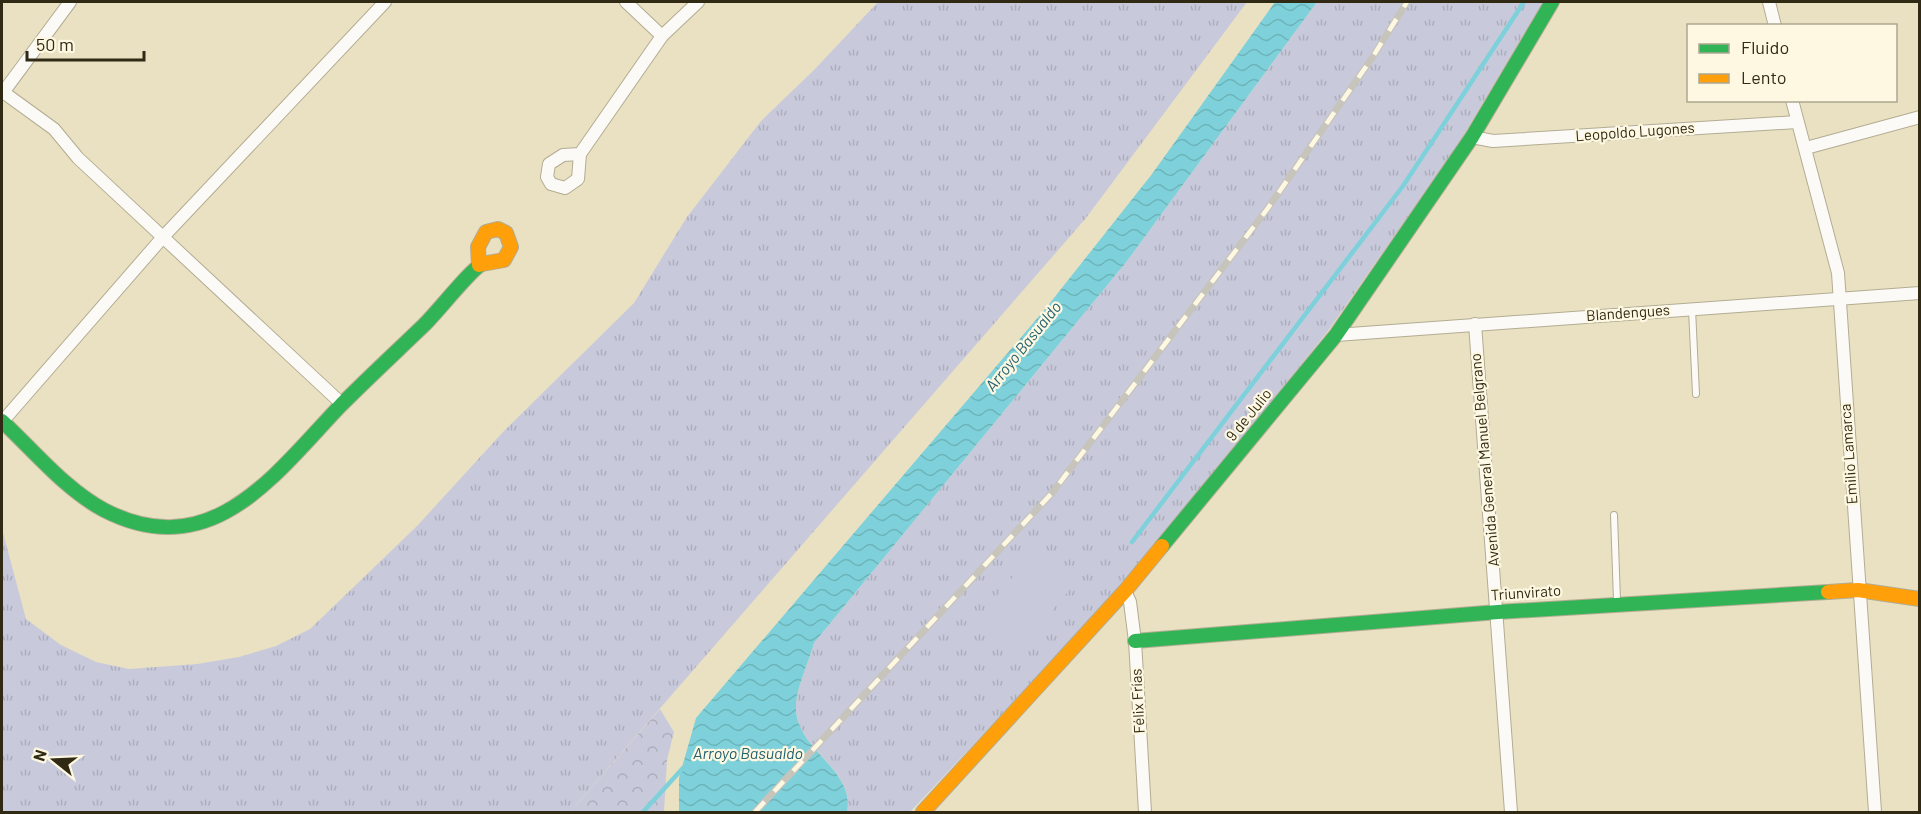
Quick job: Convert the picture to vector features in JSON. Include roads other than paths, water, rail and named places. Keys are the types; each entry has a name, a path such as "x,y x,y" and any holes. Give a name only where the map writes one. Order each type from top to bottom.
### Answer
{"street":[{"path":"70,2 2,93 54,129 78,158 342,404"},
{"path":"385,2 163,237 2,422 80,494 104,510 143,526 181,526 218,517 254,495 302,450 342,404 439,311 479,265"},
{"path":"626,2 662,36"},
{"path":"580,154 662,36 698,2"},
{"name":"9 de Julio","path":"923,813 1125,591 1336,334 1472,137 1552,2"},
{"path":"1769,2 1774,24"},
{"name":"Emilio Lamarca","path":"1792,102 1838,273 1875,813"},
{"path":"1806,148 1920,117"},
{"name":"Leopoldo Lugones","path":"1472,137 1493,141 1797,122"},
{"name":"Blandengues","path":"1336,334 1920,293"},
{"name":"Avenida General Manuel Belgrano","path":"1474,324 1511,813"},
{"name":"Triunvirato","path":"1135,641 1497,612 1858,590 1920,599"},
{"name":"Félix Frías","path":"1125,591 1130,602 1135,641 1145,813"}],"lane":[{"path":"1692,309 1696,394"},
{"path":"1614,515 1617,604"}],"water":[{"name":"Arroyo Basualdo","path":"1275,2 1317,2 1127,261 814,643 798,692 796,706 798,721 804,735 843,783 847,797 847,812 679,812 679,778 696,718 1046,308 1152,174"}],"waterway":[{"path":"1132,542 1403,186 1524,2"},
{"path":"643,812 683,768"}],"railway":[{"path":"755,812 1052,493 1268,208 1372,58 1407,2"}]}
